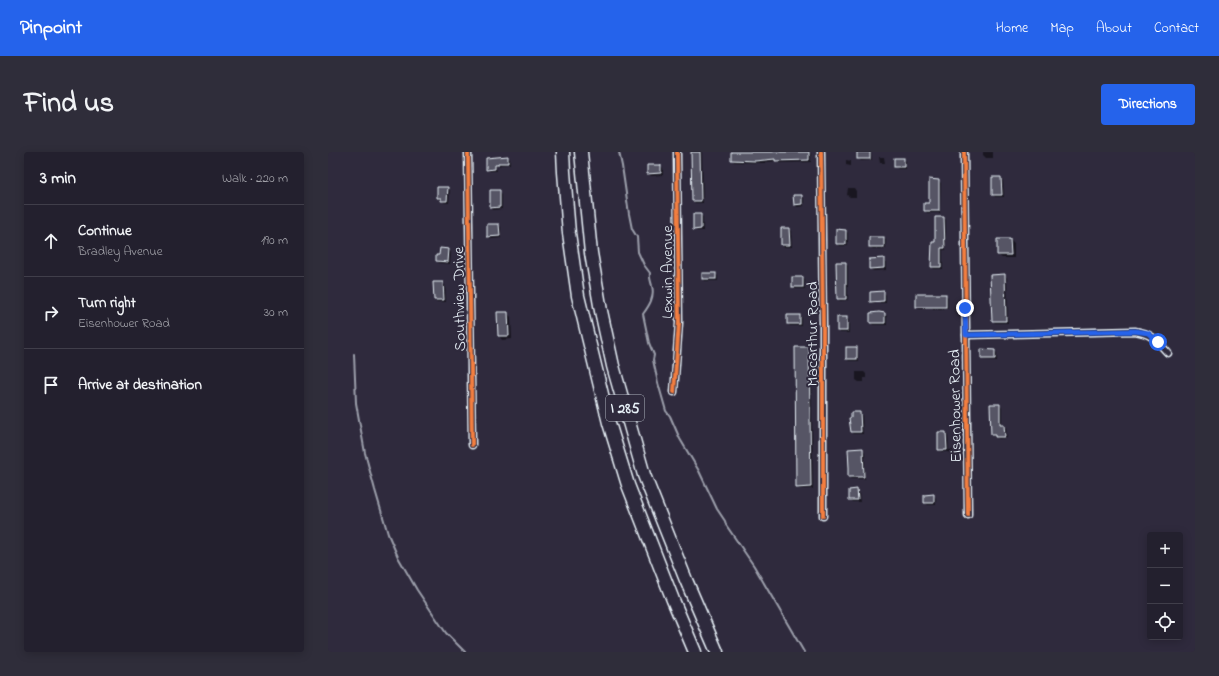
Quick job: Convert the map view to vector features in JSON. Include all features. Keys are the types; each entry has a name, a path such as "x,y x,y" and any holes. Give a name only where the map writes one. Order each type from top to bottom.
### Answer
{"highway":[{"name":"I 285","path":"563,152 569,234 578,296 609,423 631,492 695,652"},
{"name":"I 285","path":"582,152 591,253 601,311 613,366 644,475 686,580 717,652"}],"street":[{"name":"Southview Drive","path":"468,152 472,445"},
{"name":"Lexwin Avenue","path":"674,392 679,323 678,152"},
{"name":"Macarthur Road","path":"821,152 823,326 822,516"},
{"name":"Eisenhower Road","path":"964,152 968,515"},
{"path":"966,335 1135,331 1148,333 1168,353"}],"building":[{"path":"691,152 700,152 701,201 692,201"},
{"path":"731,152 809,152 809,160 731,160"},
{"path":"857,152 870,152 870,159 857,159"},
{"path":"508,156 508,163 498,163 498,165 495,165 495,169 486,170 486,158"},
{"path":"894,158 904,158 904,167 894,167"},
{"path":"647,165 661,165 661,173 647,174"},
{"path":"992,177 1001,177 1002,195 992,195"},
{"path":"929,179 939,180 939,211 924,211 924,203 929,203"},
{"path":"437,187 448,187 447,201 441,201 441,198 437,198"},
{"path":"490,190 500,190 500,207 490,208"},
{"path":"793,195 802,195 802,204 794,205"},
{"path":"693,214 701,214 701,229 693,230"},
{"path":"935,217 944,217 945,248 941,248 941,267 931,267 932,242 935,242"},
{"path":"487,224 499,224 500,236 487,237"},
{"path":"781,228 789,228 790,245 781,245"},
{"path":"836,229 846,230 846,244 836,244"},
{"path":"869,237 884,237 884,247 869,247"},
{"path":"997,239 1010,239 1011,255 997,255"},
{"path":"440,248 449,249 448,262 436,261 436,255 439,255"},
{"path":"884,258 884,268 869,269 869,259"},
{"path":"836,262 846,262 846,299 837,299"},
{"path":"702,273 716,273 716,279 702,279"},
{"path":"1005,274 1006,321 992,321 990,275"},
{"path":"792,277 803,277 803,287 792,287"},
{"path":"433,282 443,282 444,300 434,300"},
{"path":"884,291 884,301 870,302 870,292"},
{"path":"916,294 946,294 946,307 916,307"},
{"path":"497,312 508,312 509,336 498,336"},
{"path":"870,313 885,313 885,323 870,323"},
{"path":"787,315 800,315 800,324 787,324"},
{"path":"837,317 847,317 847,331 837,331"},
{"path":"795,347 809,347 811,487 796,488"},
{"path":"846,347 857,347 857,359 846,359"},
{"path":"981,349 995,350 995,359 981,359"},
{"path":"990,404 1000,404 1000,425 1004,425 1005,437 995,437 995,435 991,435"},
{"path":"851,412 860,412 861,432 851,432 849,418 851,418"},
{"path":"938,432 946,432 947,450 938,450"},
{"path":"863,448 864,477 848,477 848,449"},
{"path":"857,489 858,500 849,500 849,490"},
{"path":"934,494 934,503 924,503 924,495"}],"waterway":[{"path":"619,152 632,229 637,237 638,252 644,265 650,273 653,294 649,305 643,314 649,343 654,355 653,360 658,383 666,411 670,416 680,439 699,471 726,525 754,566 804,652"},
{"path":"354,354 356,403 365,453 388,534 398,557 417,590 446,633 465,652"}],"cycle path":[{"path":"468,152 472,445"},
{"path":"674,392 679,323 677,152"},
{"path":"821,152 823,516"},
{"path":"964,152 968,515"}],"route":[{"path":"965,308 966,335 1135,331 1148,333 1158,342"}]}
